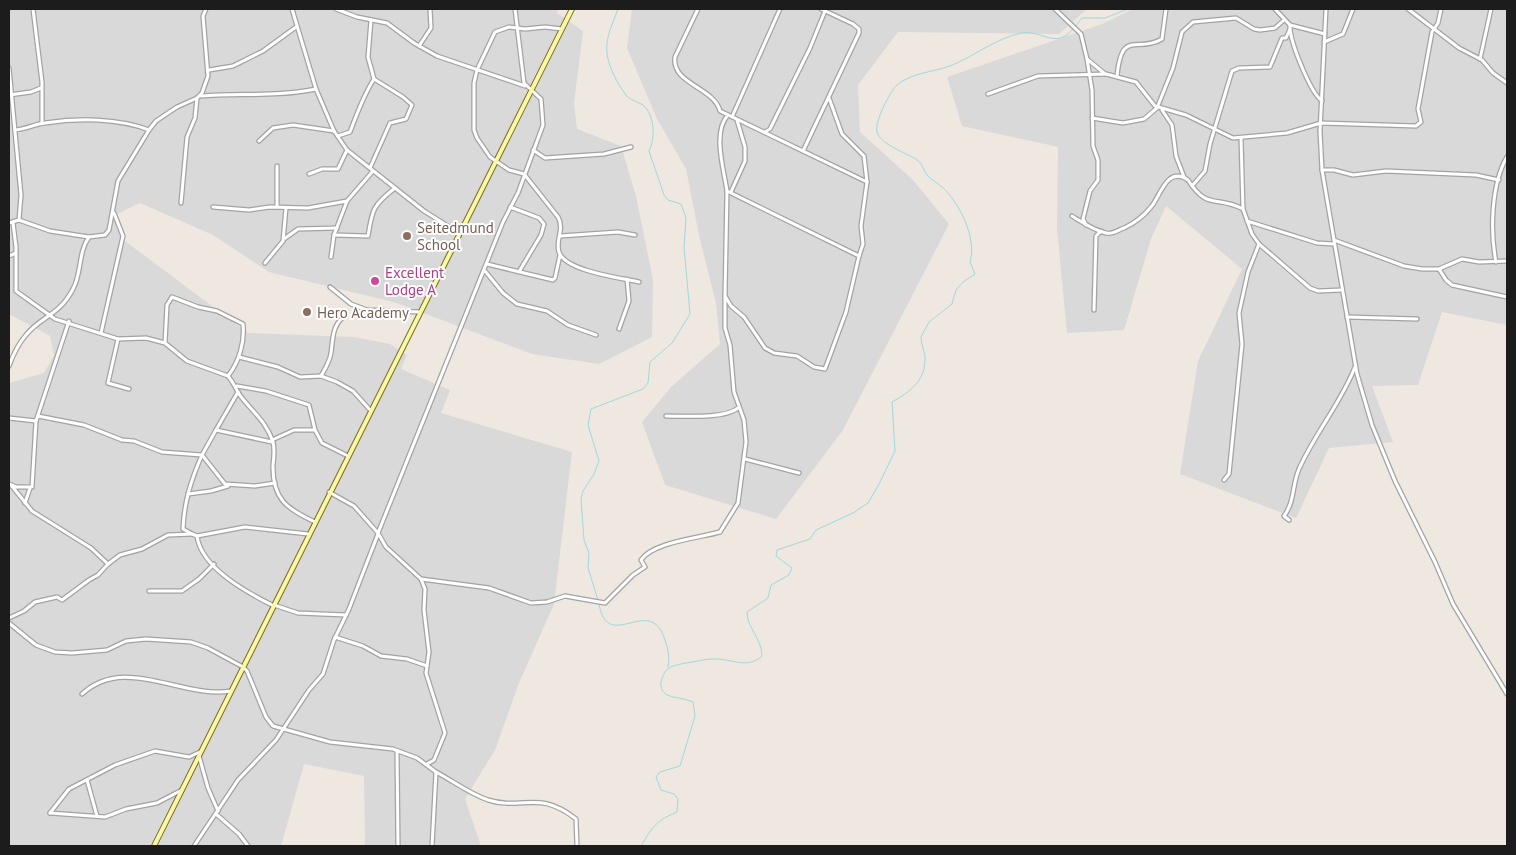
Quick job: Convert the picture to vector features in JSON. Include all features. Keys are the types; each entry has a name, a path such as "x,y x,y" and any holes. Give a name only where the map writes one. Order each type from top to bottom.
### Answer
{"main road":[{"path":"154,846 308,534 572,9"}],"street":[{"path":"33,9 42,88 42,123"},
{"path":"181,203 187,140 209,70 203,16 206,9"},
{"path":"292,9 316,89 334,131 347,150 424,211 459,233"},
{"path":"194,846 238,780 264,754 323,674 335,637 346,616 484,270 510,206 518,192 543,125 544,110 542,99 525,86 477,70 419,46 387,23 336,9"},
{"path":"419,46 431,28 430,9"},
{"path":"515,9 525,86"},
{"path":"421,579 489,588 531,603 548,602 565,596 605,603 633,576 646,567 641,560 644,555 672,543 722,531 738,503 745,459 745,426 734,392 730,345 725,328 729,192 721,147 720,111 716,102 680,75 674,62 698,9"},
{"path":"721,125 730,116 780,9"},
{"path":"803,150 857,38 859,29 853,24 821,9"},
{"path":"1055,9 1079,32 1087,59 1093,146 1098,160 1098,180 1090,191 1083,219 1087,226"},
{"path":"1117,76 1120,57 1126,48 1133,44 1162,39 1166,9"},
{"path":"1274,9 1290,27 1310,86 1316,97 1322,101"},
{"path":"1326,9 1320,123 1322,170 1347,318 1364,402 1395,480 1453,604 1507,694"},
{"path":"1324,42 1343,34 1353,9"},
{"path":"1408,9 1459,48 1480,60 1493,73 1507,82"},
{"path":"1159,109 1186,115 1233,138 1287,132 1320,123 1413,126 1420,124 1418,109 1432,32 1435,29 1440,9"},
{"path":"1480,60 1491,9"},
{"path":"764,132 770,129 810,48 825,11"},
{"path":"1092,118 1123,123 1144,119 1159,109 1173,68 1182,32 1188,25 1201,20 1236,18 1254,29 1260,30 1275,28 1284,20"},
{"path":"370,168 390,124 406,119 412,105 403,97 374,79 368,57 371,20"},
{"path":"209,70 233,66 263,51 296,27"},
{"path":"562,29 546,27 517,29 504,27 495,32 477,70 473,90 474,130 483,149 496,162 509,170 524,174 558,217 561,226 558,250 560,255 570,263 591,272 639,282"},
{"path":"1290,27 1326,34"},
{"path":"1192,186 1205,171 1214,130 1232,71 1239,68 1270,67 1279,42 1282,38 1286,38 1290,27"},
{"path":"1087,59 1106,74"},
{"path":"208,62 218,68"},
{"path":"9,68 10,95 22,195 19,220"},
{"path":"988,94 1038,76 1106,74 1136,82 1172,125 1176,156 1184,177 1196,193 1214,203 1232,203 1243,209"},
{"path":"338,136 350,132 355,115 361,108 363,97 374,79"},
{"path":"10,95 42,88"},
{"path":"315,522 284,504 279,497 275,483 273,441 260,416 238,392 237,386 228,376 187,361 165,343 146,338 118,339 51,316 16,291 16,253 11,223 19,220 50,231 89,237 107,234 114,213 118,181 156,121 177,107 199,97 243,93 272,96 316,89"},
{"path":"725,296 731,306 744,317 765,348 774,353 797,356 823,370 832,355 837,332 846,312 863,244 860,226 867,182 864,156 842,134 828,98"},
{"path":"720,111 867,182"},
{"path":"729,192 745,161 745,146 737,119"},
{"path":"15,130 33,127 42,123 94,120 132,124 149,130"},
{"path":"259,141 273,128 293,125 334,131"},
{"path":"770,129 772,136"},
{"path":"1241,138 1243,209 1259,244 1310,288 1318,291 1342,290"},
{"path":"533,150 545,158 604,154 631,147"},
{"path":"309,174 322,169 338,169 347,150"},
{"path":"1496,262 1492,232 1499,180 1507,157"},
{"path":"277,166 277,207"},
{"path":"1322,170 1334,170 1353,175 1386,171 1476,175 1499,180"},
{"path":"331,257 334,236 347,201 373,171"},
{"path":"1072,216 1087,226 1109,234 1137,222 1152,206 1167,180 1184,177"},
{"path":"334,236 368,236 374,207 395,188"},
{"path":"729,192 859,256"},
{"path":"213,207 249,210 277,207 308,208 347,201"},
{"path":"510,206 539,218 544,224 541,235 520,270"},
{"path":"284,239 286,208"},
{"path":"101,333 123,236 114,213"},
{"path":"1247,221 1317,243 1334,242 1404,266 1422,270 1439,269 1462,259 1479,262 1507,260"},
{"path":"265,263 284,239 298,229 337,228"},
{"path":"1094,310 1094,249 1096,236 1101,231"},
{"path":"560,236 618,232 635,235"},
{"path":"9,366 25,336 60,308 73,290 80,273 84,245 89,237"},
{"path":"1224,480 1228,474 1240,372 1242,344 1239,313 1248,272 1259,244"},
{"path":"9,256 16,253"},
{"path":"487,264 554,279 560,255"},
{"path":"1439,269 1446,280 1452,285 1507,297"},
{"path":"484,270 503,293 517,304 547,311 568,325 596,336"},
{"path":"619,329 628,301 627,279"},
{"path":"330,287 350,304 367,310 420,312"},
{"path":"165,343 167,305 169,299 175,297 198,307 217,310 241,321 244,332 239,357 228,376"},
{"path":"322,376 331,355 333,332 336,324 342,318"},
{"path":"1347,318 1417,319"},
{"path":"25,504 30,487 34,481 32,462 36,421 69,321"},
{"path":"118,339 108,383 129,389"},
{"path":"239,357 278,366 300,376 322,376 353,391 370,411"},
{"path":"1288,520 1284,516 1293,501 1298,470 1312,441 1332,414 1356,366"},
{"path":"237,386 266,391 310,405 314,430 322,443 348,456"},
{"path":"238,392 202,455 187,494 183,529 197,536 245,527 308,534"},
{"path":"666,416 710,415 733,411 738,408"},
{"path":"38,416 84,425 122,440 134,441 162,452 202,455 222,481 228,485"},
{"path":"9,418 36,421"},
{"path":"216,430 273,441 294,430 314,430"},
{"path":"745,459 799,473"},
{"path":"187,494 211,491 228,485 275,483"},
{"path":"10,484 30,487"},
{"path":"10,484 25,504 42,519 91,548 108,564"},
{"path":"329,492 362,513 378,533 386,548 421,579 425,589 424,610 429,657 427,666 428,679 445,733 434,760 427,764"},
{"path":"9,618 24,611 38,600 57,597 62,600 88,580 98,576 108,564 120,555 142,549 168,535 192,534"},
{"path":"197,536 199,549 236,586 274,606 298,613 346,616"},
{"path":"149,591 178,593 196,581 214,564"},
{"path":"9,623 36,646 55,652 72,653 107,650 134,640 173,640 208,648 243,667 249,674 269,723 282,730 330,742 372,745 397,751 427,764 436,772 488,800 550,803 562,808 576,819 577,846"},
{"path":"335,637 363,646 381,656 407,659 427,666"},
{"path":"82,694 105,679 123,676 211,693 231,691"},
{"path":"183,789 157,802 126,809 110,816 97,817 85,814 50,813 69,789 115,765 141,757 150,752 163,751 189,757 202,752"},
{"path":"397,751 398,846"},
{"path":"199,756 217,813 239,834 248,846"},
{"path":"432,846 436,772"},
{"path":"87,780 97,817"}],"shaded area":[{"path":"9,9 558,9 557,13 583,31 574,103 577,129 621,146 636,196 653,280 652,337 599,364 532,354 397,303 269,272 213,235 140,203 115,215 125,241 248,333 354,337 390,344 407,355 401,369 450,390 441,413 572,452 554,604 519,683 495,750 465,799 481,846 365,846 364,776 304,764 281,846 9,846 9,383 44,373 54,355 50,336 9,314"},
{"path":"632,9 1087,9 1059,34 898,32 858,85 860,132 913,180 949,224 843,430 776,519 665,485 642,422 671,387 720,344 716,303 700,240 686,169 657,119 627,48"},
{"path":"1133,9 1507,9 1507,325 1442,312 1418,385 1372,386 1393,442 1329,448 1296,518 1180,474 1198,361 1242,269 1166,206 1151,239 1124,330 1067,333 1057,228 1058,147 962,126 947,77 1102,24"}],"waterway":[{"path":"598,600 588,568 589,553 584,540 581,499 583,491 594,474 599,461 588,425 591,409 643,389 648,383 650,362 672,343 690,314 684,247 686,218 681,204 668,200 664,195 649,151 653,129 651,117 643,105 626,95 609,64 608,36 618,9"},
{"path":"641,846 656,825 664,818 677,812 678,799 674,794 661,790 656,777 660,772 680,766 695,716 693,702 667,695 663,691 661,684 665,673 673,666 703,660 720,659 745,663 762,656 760,644 749,623 747,612 768,598 771,585 789,575 792,568 776,556 777,550 810,539 816,530 853,513 868,503 895,451 892,402 911,389 920,379 923,372 925,356 921,337 929,322 952,304 956,290 963,282 975,274 970,262 972,253 969,232 955,202 942,187 927,175 919,162 879,137 877,128 883,107 897,85 903,81 922,73 950,66 1012,35 1032,33 1049,38 1059,38 1068,34 1082,18 1105,18 1128,9"},
{"path":"599,604 604,618 611,624 620,625 650,621 658,627 667,647 669,656 668,667"}],"place":[{"name":"Seitedmund School","path":"407,236"},
{"name":"Excellent Lodge A","path":"375,281"},
{"name":"Hero Academy","path":"307,312"}]}
